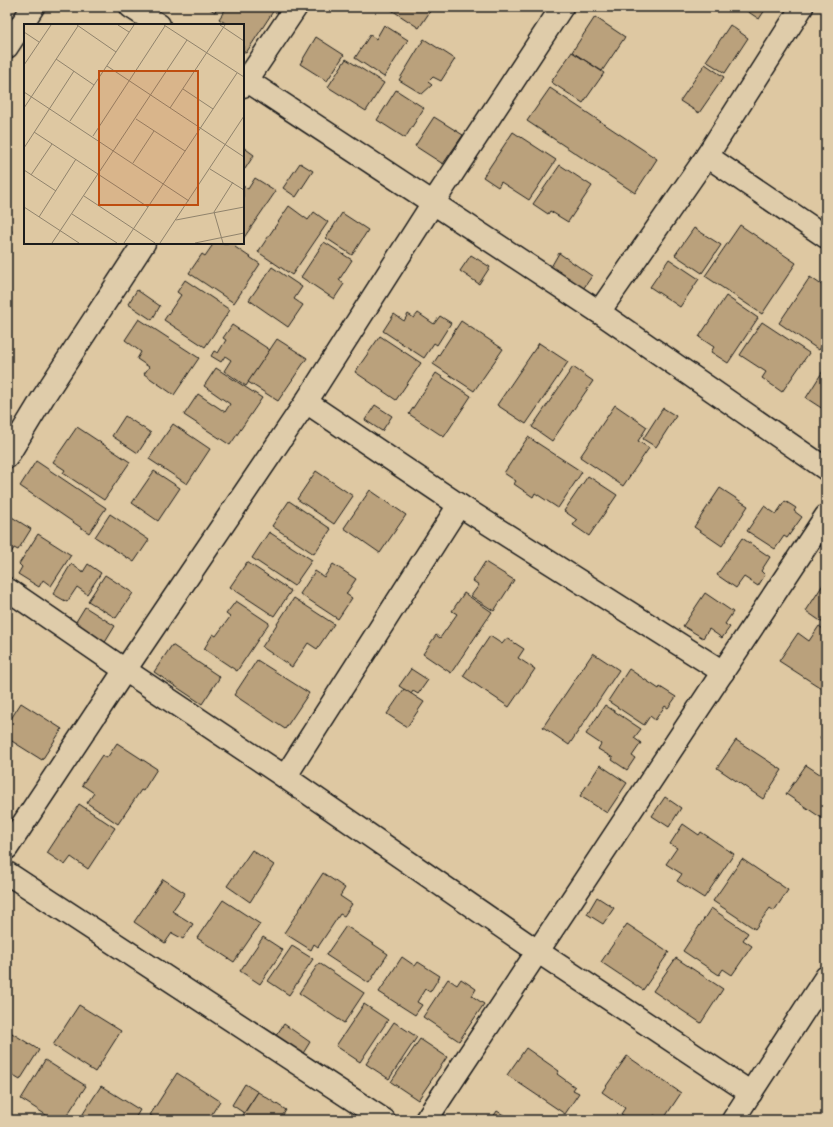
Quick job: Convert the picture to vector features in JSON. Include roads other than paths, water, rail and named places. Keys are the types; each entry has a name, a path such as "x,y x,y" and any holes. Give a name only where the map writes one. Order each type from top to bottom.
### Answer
{"street":[{"path":"7,47 33,7"},
{"path":"131,7 157,24"},
{"path":"296,7 244,82 433,203 599,312 826,469"},
{"path":"7,848 124,670 306,402 433,203 562,7"},
{"path":"599,312 707,156 802,7"},
{"path":"707,156 826,237"},
{"path":"7,457 44,396 143,244"},
{"path":"306,402 459,505 722,672"},
{"path":"285,777 459,505"},
{"path":"426,1120 826,516"},
{"path":"7,589 124,670 285,777 537,951 751,1093"},
{"path":"7,873 384,1120"},
{"path":"733,1120 826,977"}]}
